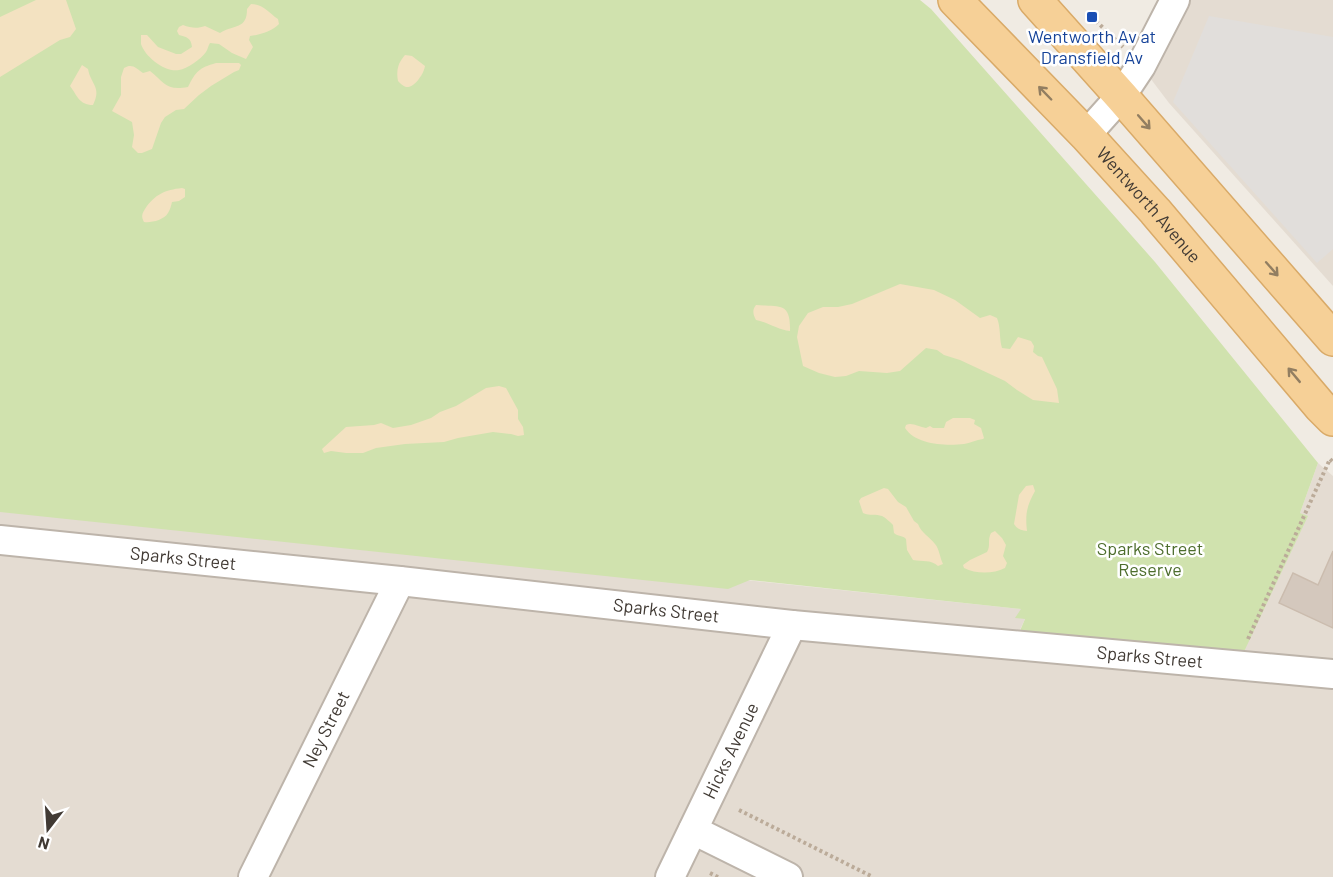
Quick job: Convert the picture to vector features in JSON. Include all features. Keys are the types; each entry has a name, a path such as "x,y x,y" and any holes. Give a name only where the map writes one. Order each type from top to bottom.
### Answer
{"main road":[{"name":"Wentworth Avenue","path":"955,0 1086,135 1163,220 1333,419"},
{"path":"1035,0 1333,339"}],"street":[{"path":"1086,135 1121,96 1141,66 1175,0"},
{"name":"Sparks Street","path":"0,540 400,581 792,625 1333,674"},
{"name":"Ney Street","path":"253,877 400,581"},
{"name":"Hicks Avenue","path":"670,877 792,625"},
{"path":"693,830 788,877"}],"path":[{"path":"1246,644 1330,459 1333,462"},
{"path":"739,810 873,877"},
{"path":"710,873 718,877"}],"shaded area":[{"path":"1175,0 1333,0 1333,286 1169,103 1141,66"},
{"path":"1209,16 1333,37 1333,249 1317,263 1173,102"},
{"path":"1318,463 1333,476 1333,877 0,877 0,501 1029,610 1019,632 1308,517 1300,513"}],"green space":[{"name":"Sparks Street Reserve","path":"0,0 920,0 931,9 1155,262 1318,463 1300,513 1308,516 1241,658 1019,633 1025,619 1015,618 1021,609 750,580 728,589 0,512"}],"sand":[{"path":"36,0 66,0 76,29 70,37 60,40 0,77 0,17"},
{"path":"251,4 266,9 278,19 279,24 266,32 250,36 249,40 253,47 246,59 219,44 210,43 206,52 197,61 186,68 174,70 162,67 147,54 141,44 141,35 147,35 158,47 181,54 192,47 188,38 179,35 177,31 179,27 183,25 194,28 205,26 220,33 239,26 245,20 247,9"},
{"path":"405,55 412,56 425,66 416,83 409,87 398,81 397,73 399,64"},
{"path":"216,63 239,63 241,65 239,70 211,86 184,109 176,110 165,117 152,149 138,153 132,147 134,135 132,122 112,111 121,95 121,77 124,68 132,66 143,73 150,71 166,85 181,88 188,87 202,69"},
{"path":"82,65 88,69 96,90 93,105 81,101 70,86"},
{"path":"185,189 185,197 172,202 164,218 144,222 142,218 145,209 157,196"},
{"path":"900,284 934,290 955,300 980,318 990,315 997,318 1002,348 1010,349 1018,337 1031,341 1034,346 1033,352 1042,357 1057,389 1059,403 1033,400 1005,381 937,350 926,348 900,371 887,373 859,371 835,377 803,366 797,337 799,326 808,313 823,307 852,304"},
{"path":"756,305 777,306 786,310 790,321 790,331 756,320 753,312"},
{"path":"499,386 506,388 518,410 518,419 523,427 524,435 493,432 444,442 376,448 363,453 331,451 324,453 322,449 346,427 381,423 393,428 411,425 456,406 486,388"},
{"path":"953,418 975,420 974,424 981,428 984,438 964,444 932,443 916,438 905,428 906,425 911,424 926,428 930,426 944,428 946,422"},
{"path":"1033,485 1035,491 1027,510 1027,531 1019,529 1014,524 1019,495 1026,486"},
{"path":"884,488 888,489 898,502 906,507 914,521 933,541 943,564 938,566 913,560 907,550 906,539 894,533 893,525 889,521 882,516 863,513 859,501 861,498"},
{"path":"995,531 1006,545 1003,556 1007,563 1005,568 984,572 964,568 963,565 970,560 987,552 991,533"}],"building":[{"path":"1333,551 1333,628 1279,603 1293,573 1318,585"}],"place":[{"name":"Wentworth Av at Dransfield Av","path":"1092,17"}]}
